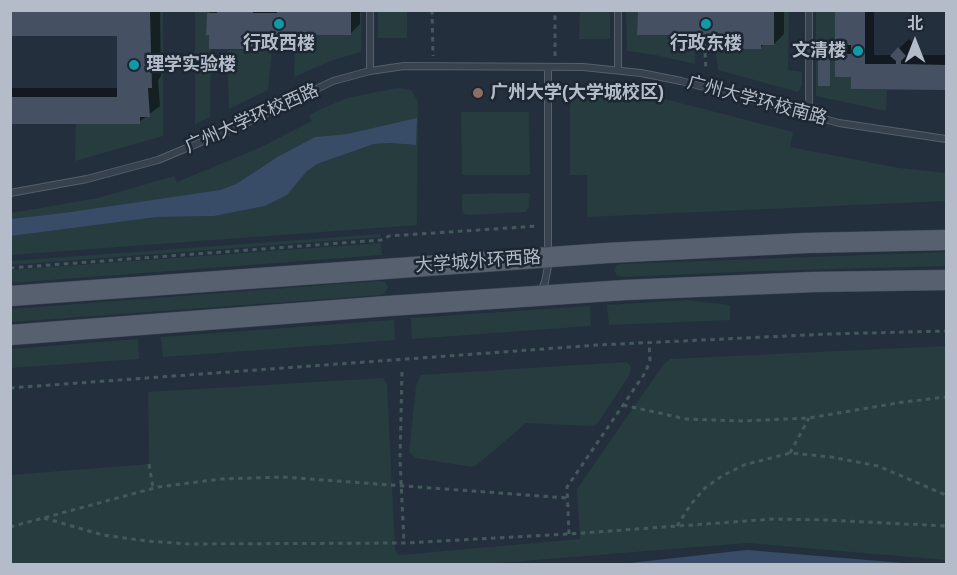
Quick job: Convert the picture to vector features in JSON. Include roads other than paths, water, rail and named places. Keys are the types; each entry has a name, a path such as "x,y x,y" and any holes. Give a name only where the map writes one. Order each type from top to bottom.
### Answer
{"main road":[{"name":"大学城外环西路","path":"10,297 548,257 795,244 946,240"},
{"name":"大学城外环西路","path":"10,334 538,296 760,284 946,280"}],"lane":[{"path":"370,10 370,71"},
{"path":"618,10 618,70"},
{"path":"809,10 809,116"},
{"name":"广州大学环校西路","path":"10,192 87,179 158,160 244,124 333,81 370,71 398,67 495,67"},
{"name":"广州大学环校南路","path":"495,67 618,70 681,81 809,116 875,129 946,139"},
{"path":"538,296 545,282 548,257 552,67"}],"water":[{"path":"417,118 416,145 374,144 317,164 307,171 287,195 265,206 214,216 157,217 11,236 11,219 220,190 236,184 279,156 315,137 347,134"},
{"path":"747,550 915,564 621,564"}],"place":[{"name":"行政西楼","path":"279,24"},
{"name":"行政东楼","path":"706,24"},
{"name":"文清楼","path":"858,51"},
{"name":"理学实验楼","path":"134,65"},
{"name":"广州大学(大学城校区)","path":"478,93"}]}
